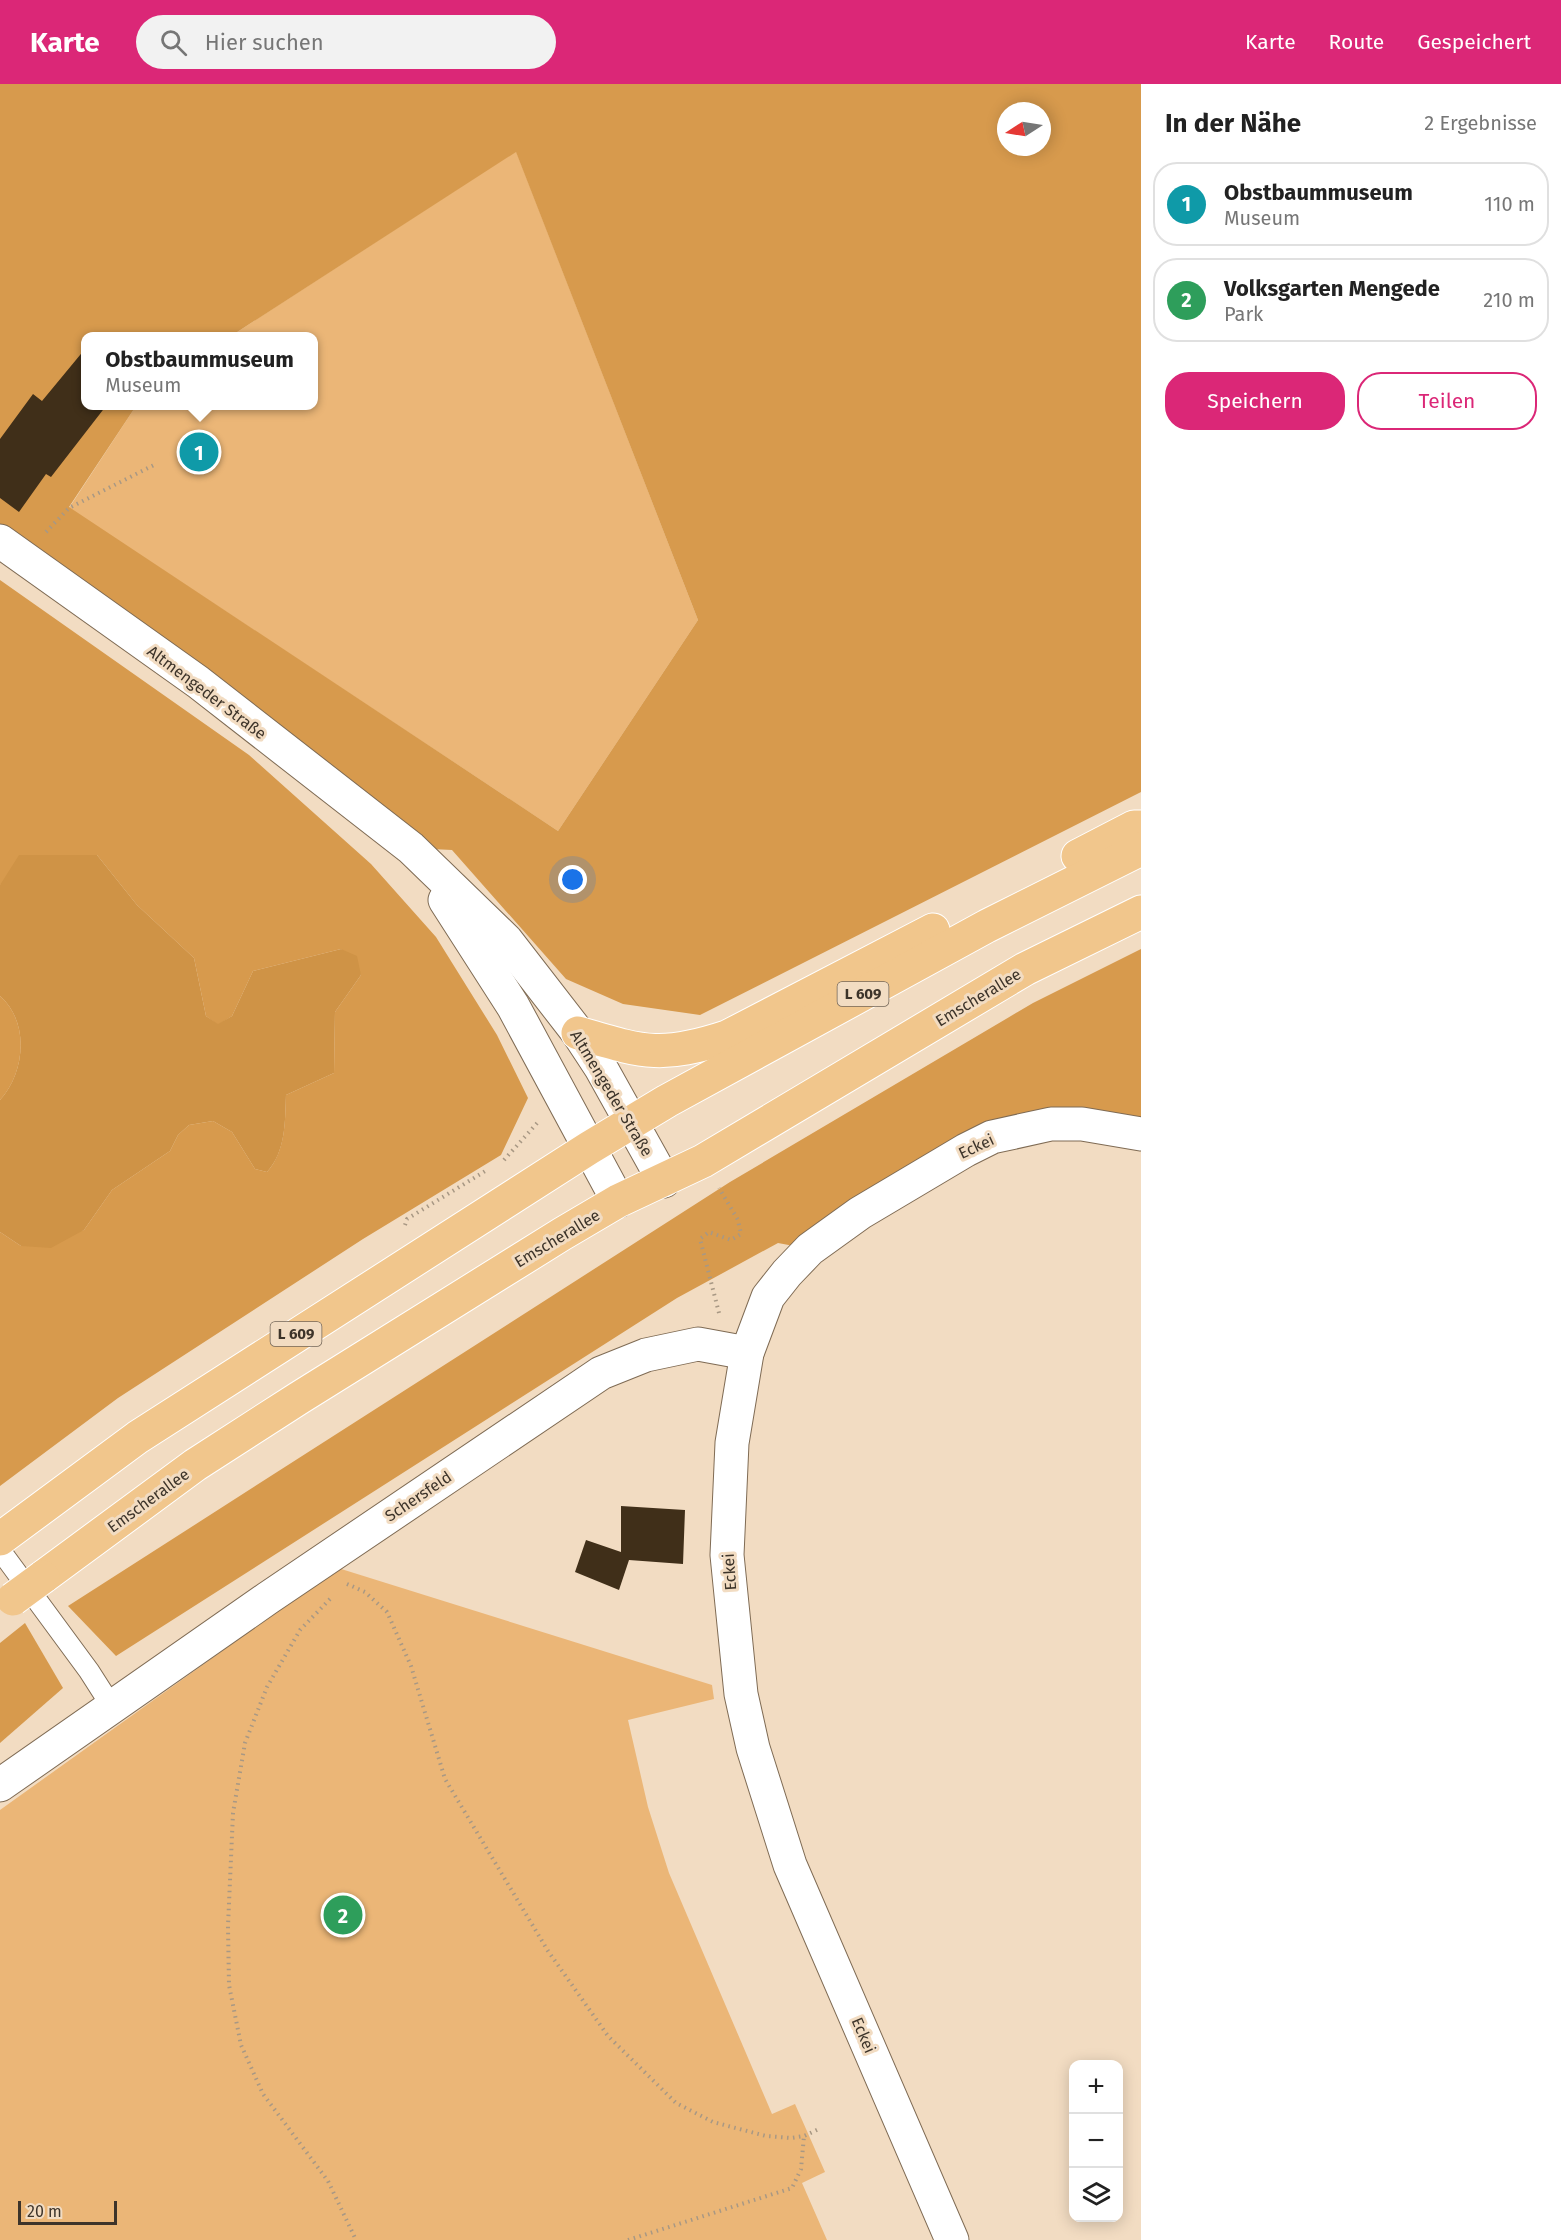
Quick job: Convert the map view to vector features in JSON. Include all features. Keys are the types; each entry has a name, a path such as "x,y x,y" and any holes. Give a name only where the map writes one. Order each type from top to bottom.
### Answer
{"main road":[{"path":"578,1033 639,1051 662,1053 693,1048 727,1037 1134,826 1141,827"},
{"name":"L 609","path":"3,1540 138,1437 589,1148 987,926 1141,849"},
{"name":"Emscherallee","path":"7,1604 195,1465 298,1398 618,1201 664,1181 1025,969 1141,912"}],"street":[{"name":"Altmengeder Straße","path":"11,549 198,682 411,848 506,940 578,1033 664,1181"},
{"name":"Altmengeder Straße","path":"411,848 513,1005 618,1201"},
{"name":"Eckei","path":"952,2240 790,1865 753,1748 741,1694 727,1555 732,1443 747,1353 768,1297 787,1273 810,1250 860,1213 966,1150 992,1137 1051,1124 1082,1124 1141,1134"},
{"name":"Schersfeld","path":"0,1785 601,1373 646,1355 698,1344 747,1353"}],"lane":[{"path":"3,1540 112,1707"}],"path":[{"path":"11,549 69,508 154,465"},
{"path":"718,1186 738,1220 741,1234 731,1240 709,1232 700,1239 721,1320 747,1353"},
{"path":"345,1583 365,1592 387,1612 411,1666 445,1779 548,1951 608,2036 676,2103 713,2122 766,2136 791,2138 804,2136 821,2128"},
{"path":"337,1591 300,1630 267,1687 245,1743 233,1813 228,1926 229,1985 241,2044 263,2094 328,2181 356,2240"},
{"path":"627,2240 792,2188 801,2169 804,2136"}],"shaded area":[{"path":"0,84 1141,84 1141,792 700,1015 623,1004 566,979 452,850 411,848 0,541","holes":["516,152 698,620 558,831 69,507 133,410 81,410 81,332 237,332"]},
{"path":"516,151 698,620 558,831 69,508 133,410 318,410 318,332 237,332"},
{"path":"0,580 249,755 371,864 436,937 497,1035 528,1098 501,1155 363,1239 118,1398 0,1486 0,1232 21,1246 84,1230 112,1190 170,1151 178,1135 189,1125 213,1121 232,1132 255,1169 267,1172 278,1155 281,1145 285,1125 286,1095 334,1073 335,1012 361,975 341,949 253,971 232,1016 218,1025 206,1016 194,958 137,905 97,855 0,885"},
{"path":"19,855 97,855 137,905 194,958 206,1016 218,1024 232,1016 253,971 341,949 357,956 361,975 335,1012 334,1073 286,1095 285,1126 281,1146 267,1172 255,1169 232,1132 213,1121 189,1125 178,1135 170,1151 112,1190 84,1230 51,1248 21,1246 0,1232 0,1100 15,1076 21,1048 16,1019 10,1007 0,996 0,885"},
{"path":"1141,949 1141,1134 1051,1124 810,1249 778,1243 677,1298 116,1656 68,1606 730,1182 1033,1003"},
{"path":"0,996 10,1007 16,1019 21,1048 15,1076 0,1100"},
{"path":"338,1568 712,1685 714,1699 628,1720 648,1807 669,1873 772,2114 795,2104 825,2172 802,2183 827,2240 0,2240 0,1810"},
{"path":"25,1623 63,1688 0,1743 0,1643"}],"building":[{"path":"81,354 81,410 103,410 51,477 46,474 19,512 0,498 0,439 33,394 42,401"},
{"path":"621,1506 685,1510 683,1564 629,1560 619,1590 575,1572 586,1540 621,1552"}],"place":[{"name":"Obstbaummuseum","path":"199,452"},
{"name":"Volksgarten Mengede","path":"343,1915"}]}
